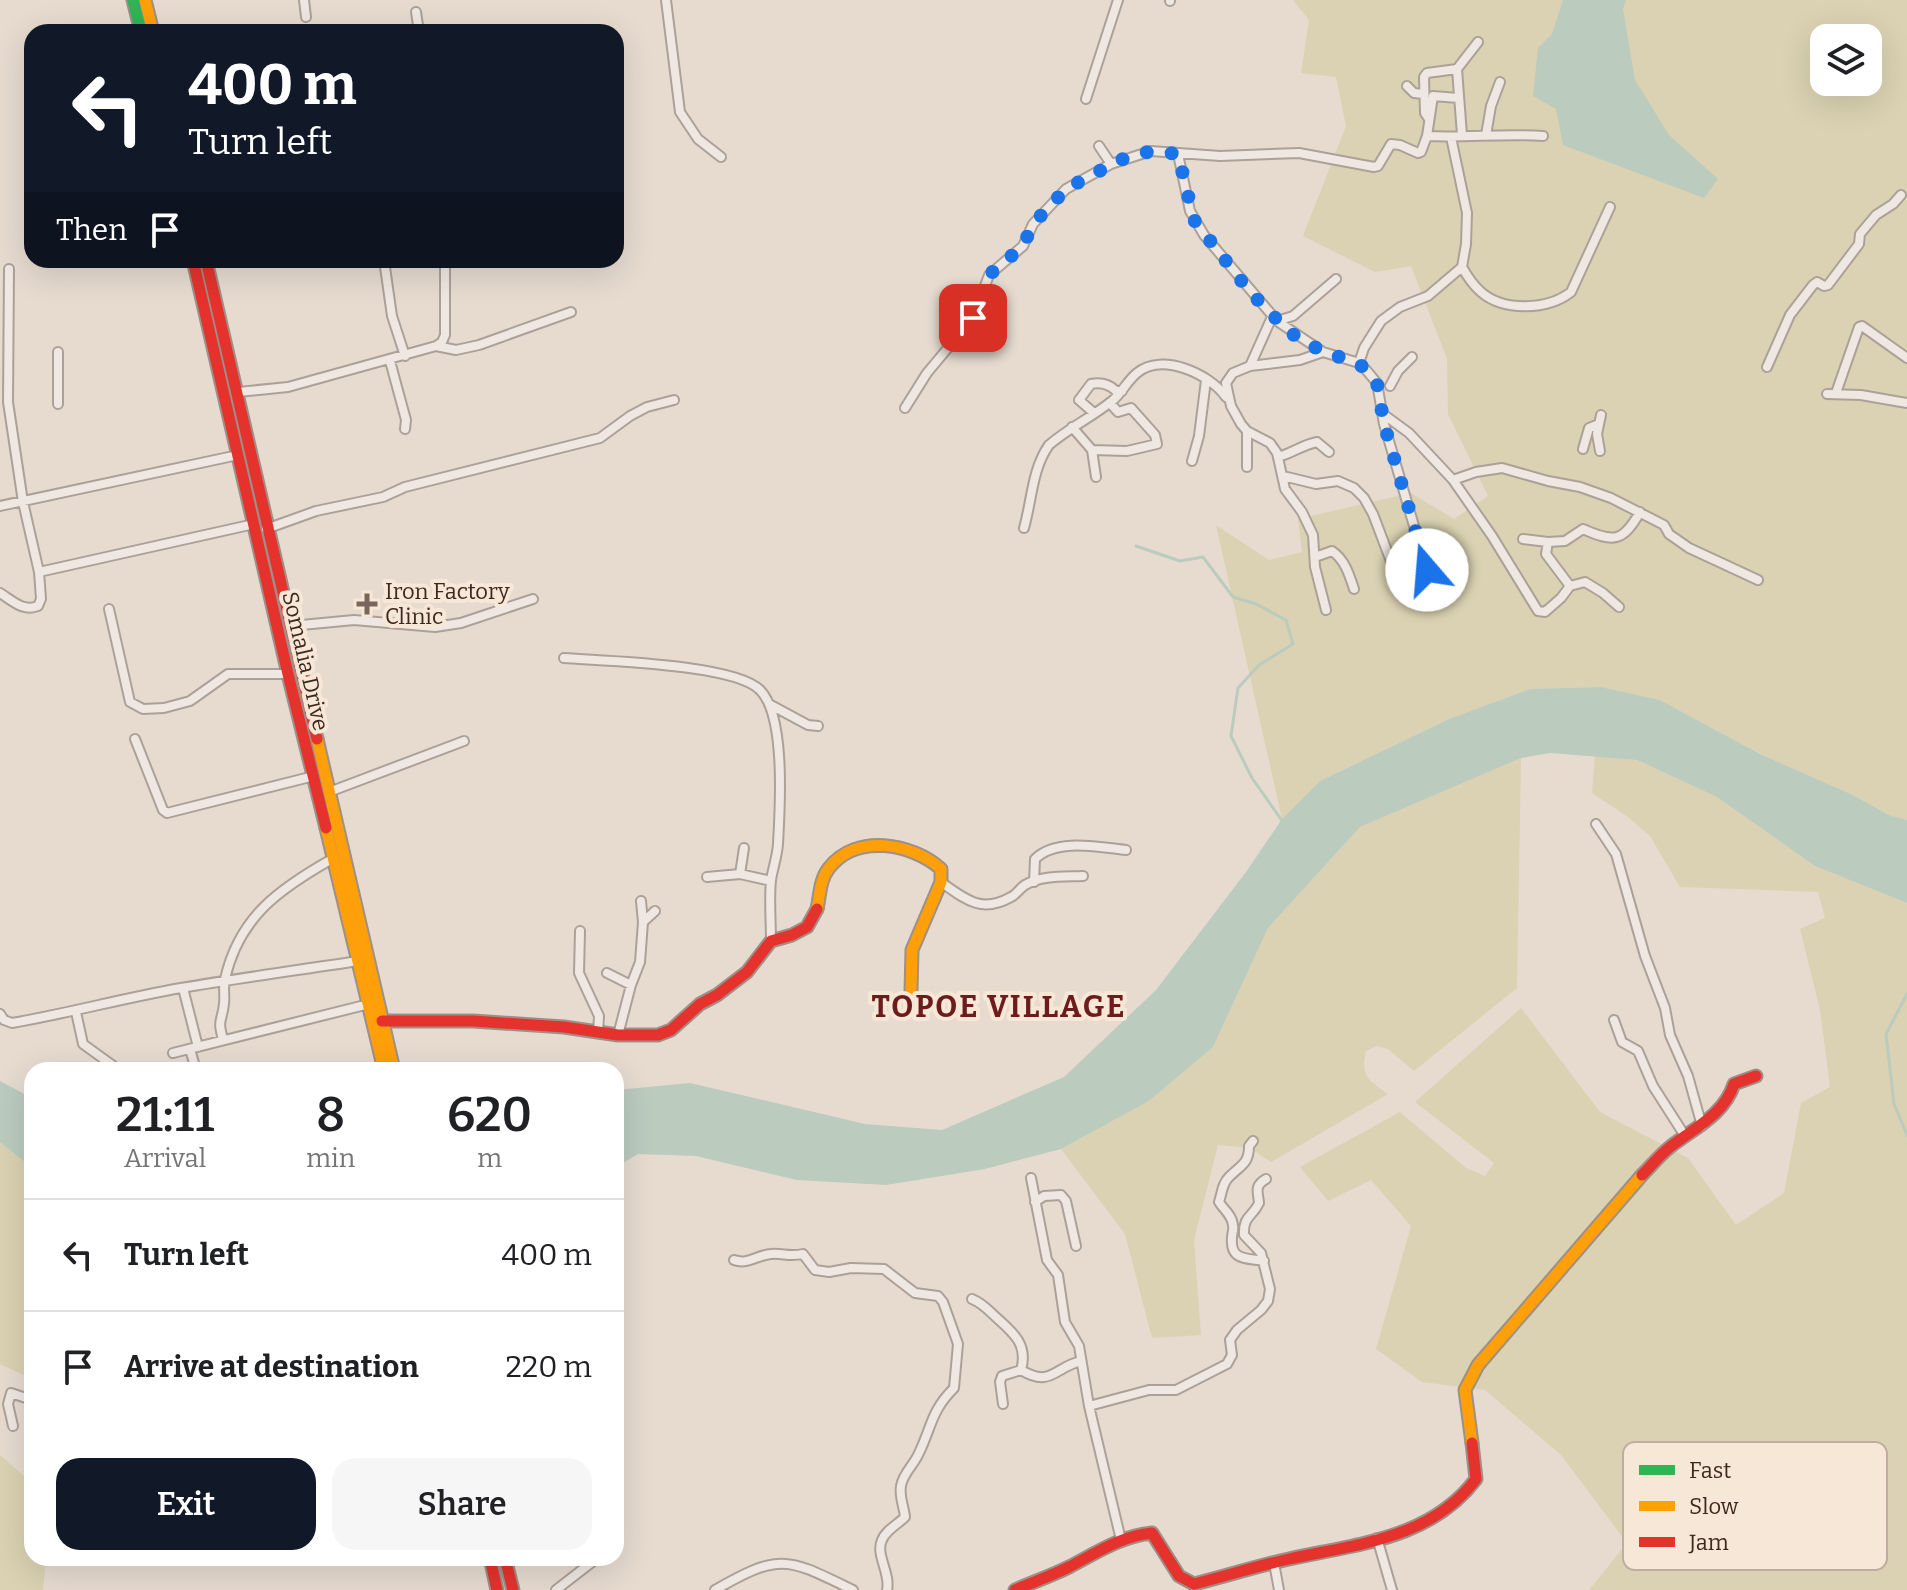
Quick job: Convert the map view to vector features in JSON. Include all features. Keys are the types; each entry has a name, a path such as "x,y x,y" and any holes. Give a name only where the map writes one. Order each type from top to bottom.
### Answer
{"street":[{"path":"133,0 139,24"},
{"path":"145,0 151,24"},
{"path":"304,0 306,17"},
{"path":"1086,99 1118,0"},
{"path":"665,1 680,112 698,139 721,157"},
{"path":"416,12 418,24"},
{"path":"1462,135 1457,69 1478,42"},
{"path":"1429,119 1425,113 1424,77 1427,73 1457,69"},
{"path":"1486,135 1491,106 1500,82"},
{"path":"1407,86 1414,93 1423,94"},
{"path":"905,408 927,373 973,318 989,275 1023,246 1033,224 1066,189 1111,164 1151,151 1220,156 1299,153 1374,167 1378,166 1391,144 1421,152 1427,136 1433,96 1458,98"},
{"path":"1427,136 1543,136"},
{"path":"1359,363 1364,348 1381,321 1400,307 1428,296 1462,267 1467,213 1451,137"},
{"path":"1099,146 1111,164"},
{"path":"1178,154 1194,220 1215,250 1274,319 1289,332 1323,352 1359,363 1377,383 1427,570"},
{"path":"1767,367 1790,315 1813,285 1817,282 1828,285 1859,244 1860,234 1876,215 1901,195"},
{"path":"1462,267 1483,294 1515,306 1535,306 1565,297 1571,292 1610,207"},
{"name":"Somalia Drive","path":"195,268 238,455 291,626 392,1062"},
{"name":"Somalia Drive","path":"208,268 238,392 288,674 382,1062"},
{"path":"385,268 392,316 405,356"},
{"path":"238,392 288,387 436,346 445,335 445,268"},
{"path":"0,593 22,608 38,606 41,599 39,572 23,502 8,402 4,314 9,269"},
{"path":"1274,319 1293,316 1336,279"},
{"path":"436,346 456,350 479,345 571,312"},
{"path":"1250,366 1274,319"},
{"path":"1907,358 1862,326 1859,327 1832,394 1907,403"},
{"path":"58,352 58,404"},
{"path":"1209,381 1250,366 1300,360 1323,352"},
{"path":"1390,386 1398,371 1412,357"},
{"path":"390,361 406,420 405,429"},
{"path":"1024,528 1034,479 1049,445 1110,403 1136,373 1154,366 1178,367 1209,381 1247,431 1270,443 1283,476 1285,489 1281,503"},
{"path":"1231,406 1226,383 1233,373"},
{"path":"1192,461 1209,381"},
{"path":"1094,413 1079,400 1091,384 1099,382 1122,391"},
{"path":"39,572 260,528 316,511 383,497 405,487 600,438 638,411 674,400"},
{"path":"1092,450 1127,451 1157,444 1155,435 1131,408 1118,412 1110,403"},
{"path":"1383,414 1409,433 1453,480 1538,611 1550,609 1570,586 1585,582 1619,607"},
{"path":"1583,449 1589,428 1600,419 1597,440 1600,451"},
{"path":"1072,427 1092,450 1096,459 1096,477"},
{"path":"1247,431 1247,467"},
{"path":"1278,457 1294,452 1301,445 1317,442 1329,452"},
{"path":"0,506 238,455"},
{"path":"1453,480 1502,468 1580,487 1640,512 1664,525 1669,534 1689,548 1758,580"},
{"path":"1283,476 1316,484 1338,481 1354,488 1373,514 1392,564"},
{"path":"1285,489 1305,517 1313,535 1326,610"},
{"path":"1523,539 1565,541 1583,529 1607,540 1631,529 1640,512"},
{"path":"1548,542 1546,554 1570,586"},
{"path":"1315,557 1332,551 1336,553 1342,558 1354,589"},
{"path":"291,626 354,620 435,627 461,623 533,599"},
{"path":"109,609 130,702 143,709 164,708 190,701 228,674 288,674"},
{"path":"382,1021 473,1021 618,1035 658,1035 671,1030 700,1004 747,972 771,941 771,881 778,847 781,758 769,704 759,689 732,675 651,663 564,658"},
{"path":"769,704 808,725 818,726"},
{"path":"135,739 163,810 167,813 314,776"},
{"path":"329,792 464,741"},
{"path":"1596,824 1616,854 1645,956 1665,1008 1670,1035 1688,1076 1702,1126"},
{"path":"771,941 783,939 808,926 815,915 821,882 833,862 860,850 900,846 914,850 937,864 941,869 941,882 912,950 911,992"},
{"path":"1034,882 1035,859 1043,852 1063,846 1126,850"},
{"path":"740,874 744,848"},
{"path":"223,1039 219,1017 224,1008 224,981 236,947 253,916 299,878 332,859"},
{"path":"707,877 740,874 771,881"},
{"path":"941,882 973,904 988,905 1007,900 1024,885 1057,877 1083,876"},
{"path":"618,1035 640,962 641,901"},
{"path":"643,922 655,911"},
{"path":"580,931 579,973 599,1016 598,1032"},
{"path":"0,1014 12,1023 76,1012 127,998 358,961"},
{"path":"607,973 631,985"},
{"path":"183,988 195,1062"},
{"path":"173,1053 369,1004"},
{"path":"76,1012 83,1044 108,1062"},
{"path":"1614,1020 1622,1042 1638,1051 1653,1086 1685,1136"},
{"path":"1015,1590 1060,1572 1121,1540 1152,1533 1157,1536 1169,1563 1178,1574 1194,1584 1410,1529 1437,1517 1472,1487 1476,1472 1465,1390 1478,1365 1637,1180 1668,1148 1702,1126 1730,1097 1734,1084 1756,1076"},
{"path":"1253,1141 1245,1164 1222,1187 1219,1202 1233,1223 1235,1255 1239,1259 1264,1261"},
{"path":"1031,1178 1047,1260 1060,1279 1065,1322 1079,1346 1089,1406 1121,1540"},
{"path":"1089,1406 1149,1390 1176,1390 1227,1364 1232,1355 1230,1340 1268,1301 1270,1289 1264,1261 1261,1253 1244,1235 1243,1229 1247,1216 1259,1203 1258,1184 1266,1179"},
{"path":"1035,1202 1044,1196 1061,1195 1066,1201 1076,1246"},
{"path":"734,1260 744,1263 774,1253 788,1258 803,1254 815,1270 884,1269 915,1293 938,1296 943,1302 958,1344 954,1388 942,1399 930,1420 919,1454 903,1478 900,1488 905,1517 883,1536 880,1543 888,1576 887,1590"},
{"path":"972,1299 989,1309 1018,1338 1024,1356 1021,1370"},
{"path":"1003,1404 1002,1376 1021,1370 1039,1378 1048,1377 1081,1361"},
{"path":"13,1426 8,1404 10,1395 13,1392 24,1397"},
{"path":"1377,1538 1392,1590"},
{"path":"715,1590 763,1566 787,1563 817,1572 853,1590"},
{"path":"1274,1563 1279,1590"},
{"path":"492,1566 497,1590"},
{"path":"507,1566 513,1590"},
{"path":"556,1590 587,1566"}],"shaded area":[{"path":"1293,0 1907,0 1907,820 1889,815 1853,795 1760,754 1660,700 1601,687 1530,689 1449,719 1320,781 1282,819 1216,525 1269,560 1302,552 1298,519 1411,493 1454,519 1488,496 1448,414 1447,359 1411,266 1375,272 1303,236 1346,126 1336,77 1301,73 1309,20"},
{"path":"1563,0 1626,0 1623,9 1635,80 1669,135 1718,179 1704,198 1563,145 1556,109 1533,96 1538,48 1552,34"},
{"path":"1601,687 1660,700 1760,754 1853,795 1889,815 1907,820 1907,903 1815,866 1717,797 1637,760 1550,753 1521,758 1360,827 1268,928 1213,1047 1149,1101 1061,1149 985,1169 886,1185 797,1180 696,1156 638,1154 624,1162 624,1089 690,1083 865,1124 942,1130 1064,1077 1156,990 1246,872 1282,819 1320,781 1449,719 1530,689"},
{"path":"1595,755 1637,760 1717,797 1815,866 1907,903 1907,1590 1589,1590 1623,1548 1623,1570 1887,1570 1887,1442 1623,1442 1623,1538 1561,1455 1485,1390 1422,1382 1376,1349 1411,1226 1371,1180 1328,1201 1300,1167 1400,1112 1466,1168 1485,1176 1494,1163 1415,1102 1521,1008 1600,1112 1688,1158 1736,1225 1784,1193 1801,1103 1830,1087 1820,1010 1800,929 1825,918 1818,892 1680,887 1650,836 1592,793"},
{"path":"1521,758 1517,988 1414,1071 1388,1049 1377,1046 1366,1051 1365,1072 1388,1094 1271,1162 1250,1148 1218,1145 1194,1240 1201,1335 1152,1338 1125,1234 1061,1149 1149,1101 1213,1047 1268,928 1360,827"},
{"path":"0,1081 24,1094 24,1162 0,1142"},
{"path":"0,1142 24,1162 24,1375 0,1364"},
{"path":"0,1455 24,1476 24,1566 45,1566 43,1590 0,1590"}],"waterway":[{"path":"1136,546 1180,561 1203,557 1233,597 1256,604 1286,620 1293,644 1259,665 1238,688 1231,736 1252,778 1283,822"},
{"path":"1907,994 1886,1034 1894,1104 1907,1135"}],"traffic: fast":[{"path":"133,0 139,24"}],"traffic: slow":[{"path":"145,0 151,24"},
{"path":"317,739 392,1062"},
{"path":"326,828 382,1062"},
{"path":"817,909 826,872 840,857 854,850 869,846 900,848 929,860 941,869 941,882 912,950 911,992"},
{"path":"1472,1443 1465,1390 1478,1365 1642,1175"}],"traffic: jam":[{"path":"195,268 326,828"},
{"path":"208,268 317,739"},
{"path":"382,1021 473,1021 564,1027 618,1035 658,1035 671,1030 700,1004 747,972 771,941 807,927 817,909"},
{"path":"1642,1175 1666,1150 1716,1113 1734,1084 1756,1076"},
{"path":"1015,1590 1119,1541 1152,1533 1179,1576 1194,1584 1391,1536 1437,1515 1458,1499 1476,1479 1472,1443"},
{"path":"492,1566 497,1590"},
{"path":"507,1566 513,1590"}],"place":[{"name":"Iron Factory Clinic","path":"367,604"}],"district":[{"name":"TOPOE VILLAGE","path":"999,1007"}],"route":[{"path":"973,318 989,275 1023,246 1033,224 1066,189 1120,160 1151,151 1178,154 1194,220 1250,292 1289,332 1323,352 1359,363 1377,383 1384,424 1427,570"}]}
